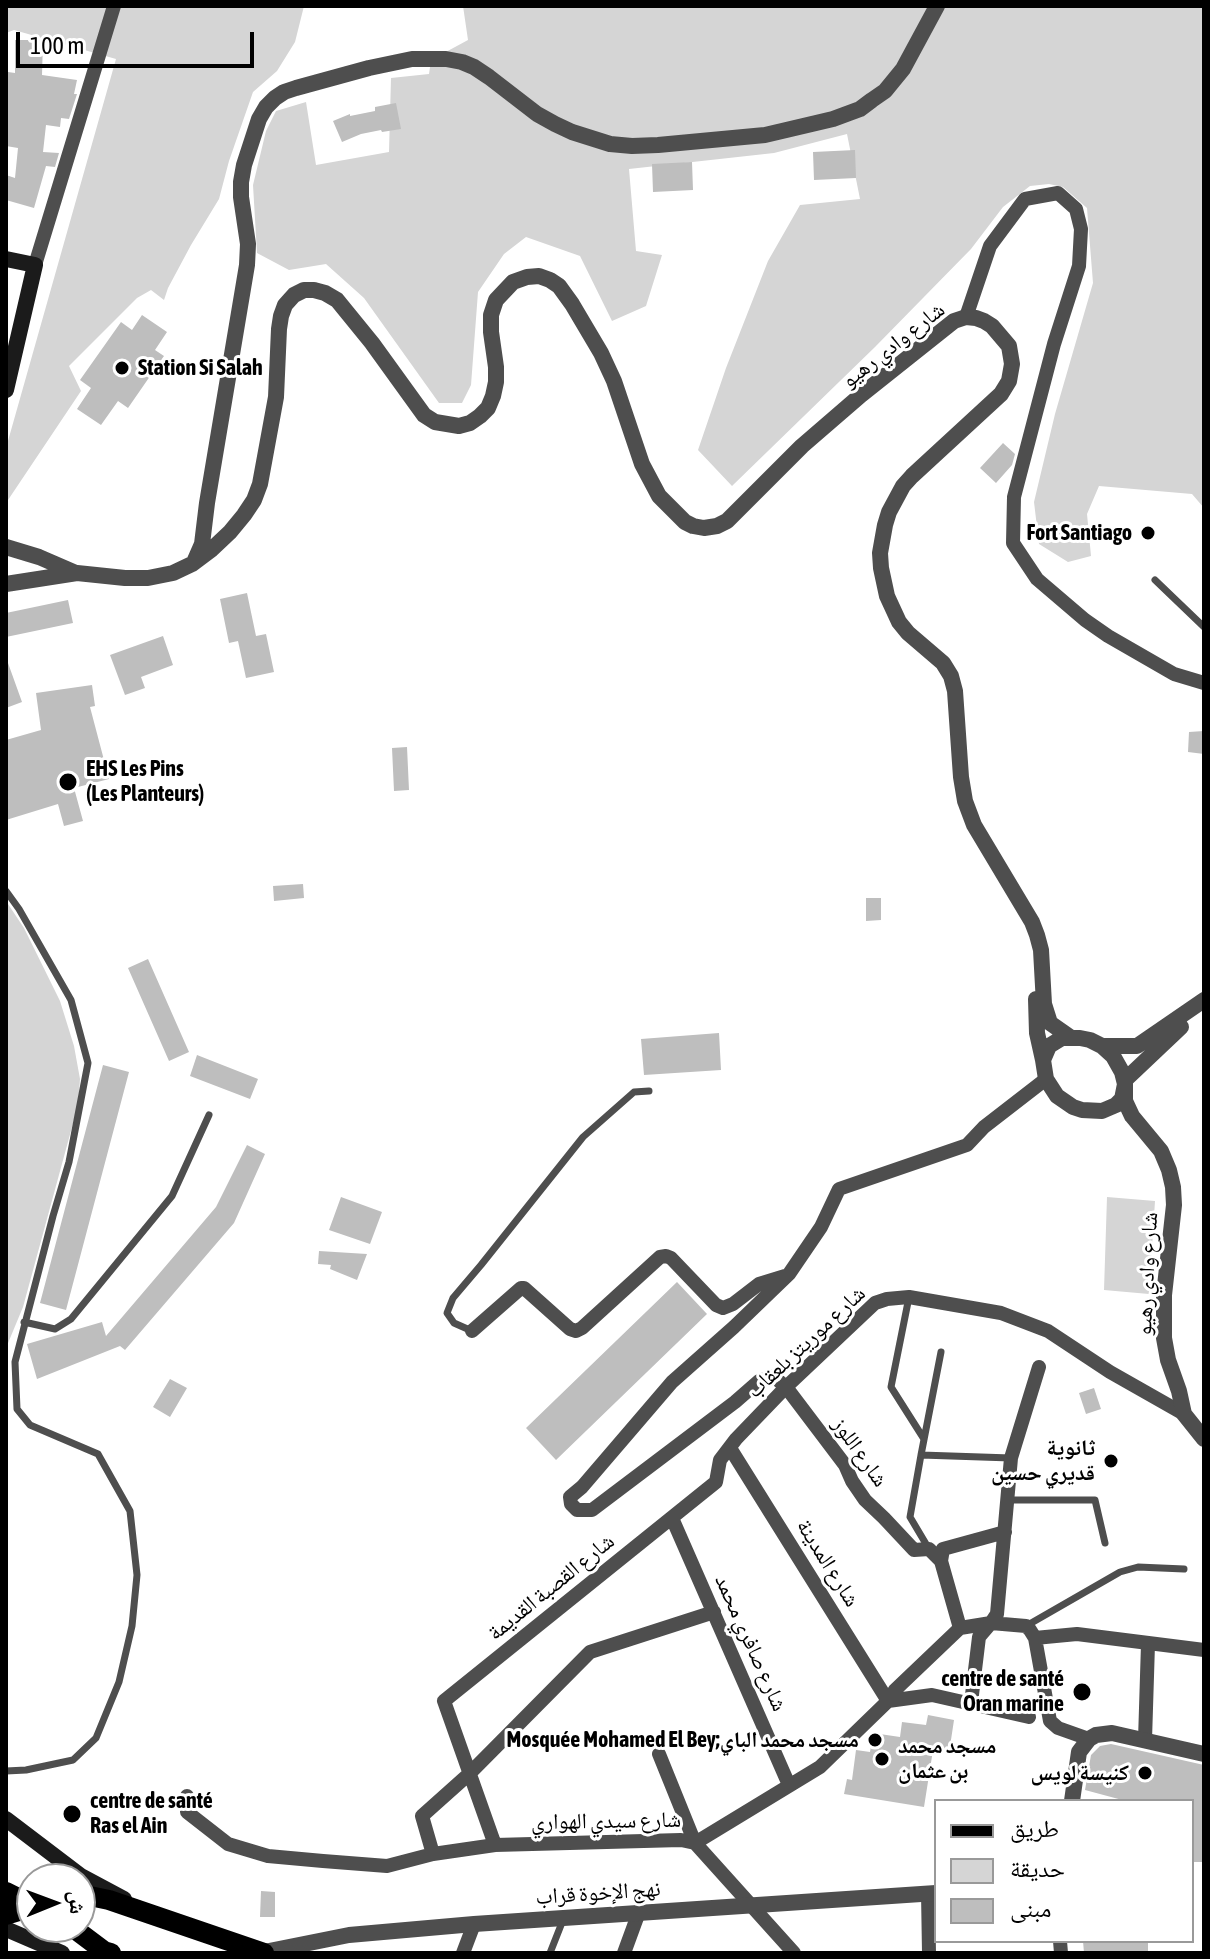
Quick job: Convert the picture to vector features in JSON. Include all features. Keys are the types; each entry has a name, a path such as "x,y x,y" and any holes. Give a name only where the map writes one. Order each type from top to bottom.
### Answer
{"main road":[{"path":"6,259 35,265 6,390"},
{"path":"6,1819 81,1876 150,1913"},
{"path":"96,1897 264,1953"},
{"path":"6,1929 62,1953"},
{"path":"89,1943 111,1953"}],"street":[{"path":"35,265 114,6"},
{"path":"6,584 77,573 148,578 173,573 192,564 202,544 247,265 248,244 241,197 244,165 259,119 266,107 284,92 412,59 446,59 474,67 555,124 610,144 658,145 765,135 833,119 860,109 885,91 903,69 937,6"},
{"path":"966,317 990,246 1025,199 1058,193 1076,209 1081,229 1079,266 1054,344 1014,497 1013,543 1037,579 1108,636 1174,674 1204,683"},
{"name":"شارع وادي رهيو","path":"192,564 230,532 254,500 263,471 276,397 281,316 285,305 304,290 325,293 337,300 424,415 447,426 459,426 470,423 488,408 493,396 496,367 491,315 496,300 513,282 539,276 550,280 559,286 572,304 601,353 614,381 642,464 659,496 678,516 693,526 704,528 727,521 802,446 954,321 966,317 984,321 1009,346 1012,358 1009,381 1001,394 903,486 885,525 881,568 887,596 899,622 943,663 951,676 965,801 974,825 1032,922 1039,942 1047,1017 1050,1023 1070,1037"},
{"path":"6,547 77,573"},
{"name":"شارع وادي رهيو","path":"1019,900 1033,946 1037,1033 1043,1060"},
{"path":"1102,1046 1137,1046 1203,1001"},
{"path":"1125,1082 1189,1019 1203,1001"},
{"path":"1102,1111 1122,1099 1125,1082 1118,1063 1102,1046 1090,1040 1062,1038 1049,1046 1043,1060 1046,1079 1057,1096 1073,1107 1102,1111 1126,1124 1161,1151"},
{"path":"786,1387 773,1376 759,1381 592,1510 577,1510 571,1504 570,1497 672,1382 789,1274 821,1227 839,1189 967,1145 984,1127 1046,1079"},
{"name":"شارع وادي رهيو","path":"1125,1082 1125,1101 1132,1116 1161,1151 1173,1187 1174,1205 1164,1295 1164,1338 1184,1414 1204,1439"},
{"path":"472,1331 524,1288 576,1331 660,1257 671,1258 716,1305 723,1308 759,1284 789,1274"},
{"name":"شارع موريتز بلعقاب","path":"730,1448 786,1387 875,1303 909,1297 1001,1313 1048,1331 1110,1372 1184,1414"},
{"path":"971,1703 979,1637 997,1614 1011,1458 1039,1367"},
{"name":"شارع اللوز","path":"786,1387 845,1465 865,1500 914,1550 929,1549 941,1561 960,1628"},
{"name":"شارع القصبة القديمة","path":"495,1845 444,1701 716,1482 720,1460 730,1448"},
{"name":"شارع المدينة","path":"730,1448 888,1701"},
{"name":"شارع صافري محمد","path":"672,1518 789,1785"},
{"path":"941,1561 943,1549 1005,1532"},
{"path":"433,1854 422,1816 469,1774 590,1652 714,1612"},
{"path":"960,1628 991,1623 1026,1626 1035,1638 1050,1721 1058,1728 1089,1739"},
{"name":"شارع سيدي الهواري","path":"187,1796 187,1812 228,1844 268,1856 387,1866 433,1854 495,1845 681,1840 695,1843 820,1767 960,1628"},
{"path":"1035,1638 1077,1634 1204,1650"},
{"path":"1145,1740 1148,1644"},
{"path":"888,1701 932,1695 1029,1717"},
{"path":"1072,1799 1079,1752 1089,1739 1104,1733 1204,1754"},
{"path":"659,1754 695,1843 794,1953"},
{"path":"929,1953 932,1893"},
{"name":"نهج الإخوة قراب","path":"264,1953 349,1935 932,1893"},
{"path":"624,1953 639,1912"},
{"path":"463,1953 474,1924"}],"lane":[{"path":"1155,580 1204,627"},
{"path":"6,891 71,1000 88,1063 69,1162 15,1362 17,1409 30,1425 98,1454 130,1511 137,1575 132,1626 119,1682 96,1738 73,1760 6,1771"},
{"path":"472,1331 454,1323 447,1313 453,1298 583,1137 634,1092 649,1091"},
{"path":"24,1322 55,1329 71,1319 172,1196 209,1115"},
{"path":"909,1297 891,1387 924,1439"},
{"path":"929,1549 910,1517 941,1352"},
{"path":"921,1455 1011,1458"},
{"path":"1007,1500 1095,1500 1105,1543"},
{"path":"1026,1626 1120,1572 1138,1567 1184,1569"},
{"path":"550,1953 563,1918"}],"green space":[{"path":"6,6 304,6 295,42 277,71 253,92 219,199 191,245 164,300 151,290 137,298 69,366 81,391 6,503 6,448 116,59 14,30 6,33"},
{"path":"463,6 1204,6 1204,508 1192,494 1099,486 1087,514 1091,556 1068,562 1039,544 1034,502 1055,414 1093,283 1087,208 1063,187 1049,184 1030,186 1003,207 971,249 732,486 698,450 768,261 800,205 860,199 847,134 774,153 629,169 636,251 662,255 646,306 612,321 580,256 526,237 504,254 478,292 471,385 462,403 439,403 364,298 326,264 289,270 257,253 253,185 266,131 276,111 306,102 316,165 389,152 391,78 429,74 431,60 468,40"},
{"path":"6,901 24,928 60,1001 80,1079 78,1105 23,1307 6,1348"},
{"path":"1107,1197 1155,1201 1149,1294 1104,1290"}],"building":[{"path":"15,40 43,40 42,75 77,80 74,94 77,94 69,119 61,118 60,127 46,125 43,152 59,153 55,167 46,166 34,208 6,200 6,175 15,178 18,148 6,146 6,87 8,72 15,73"},
{"path":"396,103 401,129 361,134 342,142 333,121"},
{"path":"855,150 856,178 814,180 813,152"},
{"path":"692,162 693,190 653,192 652,164"},
{"name":"Station Si Salah","path":"142,315 167,332 155,350 164,356 128,408 118,401 101,425 77,409 91,388 80,380 121,322 132,330"},
{"path":"1003,443 1015,454 1012,465 996,483 980,468"},
{"path":"247,593 256,636 266,634 274,672 246,678 238,641 229,643 220,599"},
{"path":"68,600 73,623 6,637 6,613"},
{"path":"163,636 173,665 141,677 145,688 125,695 110,655"},
{"path":"6,663 22,702 6,708"},
{"path":"92,685 95,706 90,707 109,779 74,788 83,821 64,826 58,804 6,820 6,740 41,730 36,693"},
{"path":"1204,731 1204,754 1188,752 1189,732"},
{"path":"407,747 409,790 394,791 392,748"},
{"path":"303,884 304,898 274,901 273,886"},
{"path":"866,898 881,898 881,920 866,921"},
{"path":"148,959 189,1052 169,1061 128,968"},
{"path":"719,1033 721,1070 644,1075 641,1039"},
{"path":"197,1055 258,1079 250,1099 190,1076"},
{"path":"103,1065 129,1072 66,1310 40,1303"},
{"path":"247,1145 265,1154 234,1223 125,1350 120,1346 37,1379 27,1344 102,1322 106,1336 216,1207"},
{"path":"341,1197 382,1212 370,1244 329,1230"},
{"path":"319,1251 367,1254 357,1280 330,1269 331,1265 318,1264"},
{"path":"677,1282 707,1314 556,1460 526,1428"},
{"path":"170,1379 187,1388 170,1417 153,1407"},
{"path":"1094,1388 1101,1409 1086,1414 1079,1393"},
{"name":"مسجد محمد بن عثمان","path":"928,1715 954,1720 949,1753 933,1750 924,1807 844,1794 847,1779 852,1780 856,1750 870,1752 873,1733 900,1737 902,1722 926,1725"},
{"name":"كنيسة لويس","path":"1111,1744 1204,1765 1204,1862 1194,1862 1194,1799 1119,1799 1085,1790 1091,1755 1100,1746"},
{"path":"261,1891 275,1892 275,1917 260,1917"},
{"path":"1083,1943 1148,1943 1148,1953 1084,1953"}],"place":[{"name":"Station Si Salah","path":"122,368"},
{"name":"Fort Santiago","path":"1148,533"},
{"name":"EHS Les Pins (Les Planteurs)","path":"68,782"},
{"name":"ثانوية قديري حسين","path":"1111,1461"},
{"name":"centre de santé Oran marine","path":"1082,1692"},
{"name":"Mosquée Mohamed El Bey;مسجد محمد الباي","path":"875,1740"},
{"name":"مسجد محمد بن عثمان","path":"882,1759"},
{"name":"كنيسة لويس","path":"1145,1773"},
{"name":"centre de santé Ras el Ain","path":"72,1814"}]}
